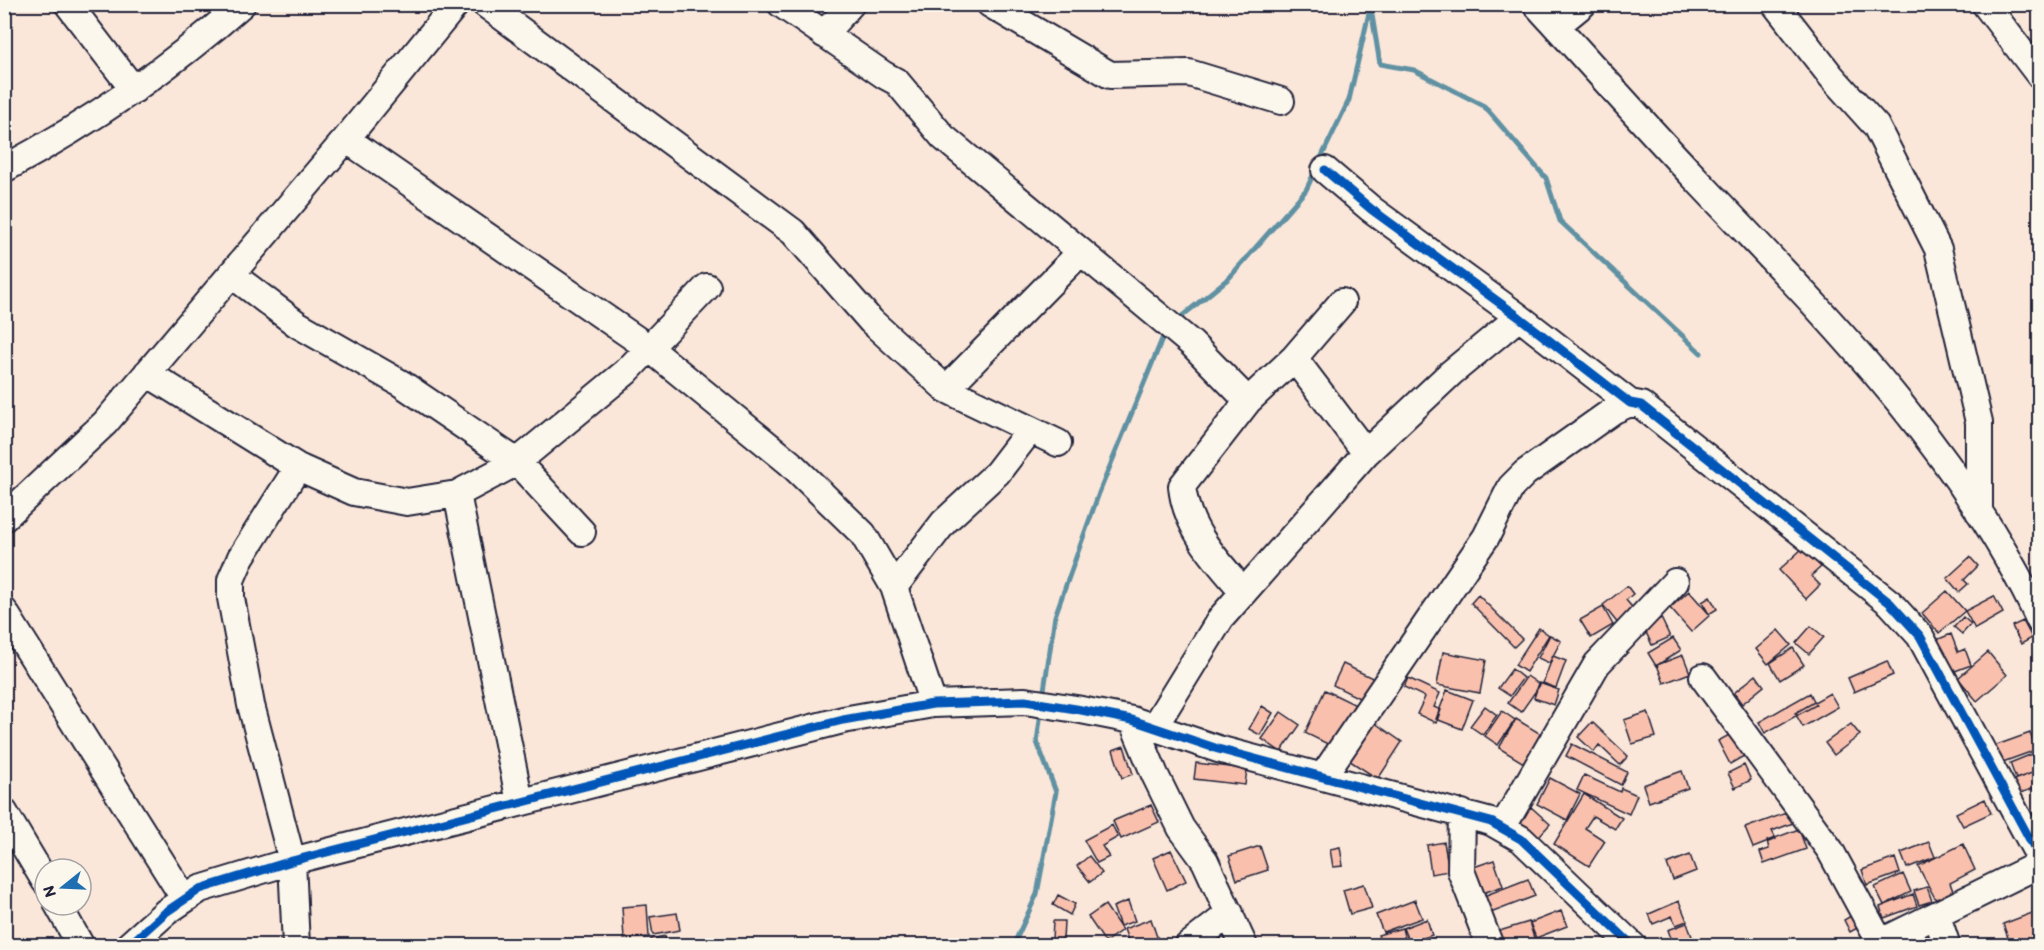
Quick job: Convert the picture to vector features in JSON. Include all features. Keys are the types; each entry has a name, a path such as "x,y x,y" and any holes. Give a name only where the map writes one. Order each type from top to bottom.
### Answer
{"street":[{"path":"68,4 134,90"},
{"path":"4,170 72,132 134,90 205,37 242,4"},
{"path":"9,505 105,423 346,139 456,4"},
{"path":"485,4 794,232 872,321 946,389 1058,443"},
{"path":"781,4 897,82 942,137 1152,309 1192,344 1248,400"},
{"path":"824,34 851,4"},
{"path":"990,4 1110,75 1189,73 1281,101"},
{"path":"1536,4 1694,177 1807,294 1950,465 2040,621"},
{"path":"1557,26 1584,4"},
{"path":"1775,4 1831,76 1876,126 1938,249 1979,422 1979,512"},
{"path":"1985,4 2040,76"},
{"path":"346,139 649,348 790,463 863,534 894,587 933,704"},
{"path":"1325,170 1371,209 1519,317 1630,403 1641,405 1890,603 1920,636 2040,858"},
{"path":"946,389 1071,262"},
{"path":"231,274 297,324 402,384 517,462 582,532"},
{"path":"147,373 298,467 354,492 407,502 457,494 517,462 626,372 707,286"},
{"path":"1244,592 1207,550 1184,507 1182,486 1248,400 1294,358 1342,302"},
{"path":"1244,945 1205,861 1181,828 1155,775 1143,724 1221,618 1366,453 1451,374 1519,317"},
{"path":"1294,358 1366,453"},
{"path":"1323,776 1486,537 1511,487 1533,466 1614,410 1630,403"},
{"path":"894,587 944,522 998,473 1030,430"},
{"path":"296,945 292,861 251,705 231,598 231,580 241,557 298,467"},
{"path":"457,494 520,802"},
{"path":"1503,828 1597,664 1675,582"},
{"path":"4,611 184,898"},
{"path":"1703,677 1830,850 1877,944 2040,864"},
{"path":"128,945 184,898 200,889 292,861 843,720 933,704 1025,701 1076,709 1143,724 1218,749 1462,813 1503,828 1530,847 1633,945"},
{"path":"4,812 33,861"},
{"path":"1462,813 1461,871 1490,945"},
{"path":"1188,945 1230,913"},
{"path":"1937,916 1947,945"},
{"path":"65,917 81,945"}],"building":[{"path":"1803,548 1821,567 1811,576 1820,585 1806,599 1779,570"},
{"path":"1970,557 1978,566 1964,580 1968,584 1959,592 1947,578"},
{"path":"1627,586 1633,594 1626,600 1636,612 1619,625 1603,605"},
{"path":"1689,591 1710,615 1691,632 1670,608"},
{"path":"1947,591 1965,611 1939,633 1922,613"},
{"path":"1947,591 1965,611 1939,633 1922,613"},
{"path":"1478,595 1522,639 1514,647 1471,603"},
{"path":"1994,596 2003,613 1975,629 1965,611"},
{"path":"1994,596 2003,613 1975,629 1965,611"},
{"path":"1710,597 1717,609 1709,614 1702,602"},
{"path":"1603,607 1613,625 1591,638 1580,620"},
{"path":"1963,617 1971,624 1962,634 1954,627"},
{"path":"1963,617 1971,624 1962,634 1954,627"},
{"path":"1661,618 1670,637 1652,645 1643,626"},
{"path":"1661,618 1670,637 1652,645 1643,626"},
{"path":"2023,621 2032,638 2021,644 2012,626"},
{"path":"2023,621 2032,638 2021,644 2012,626"},
{"path":"1811,626 1824,637 1809,654 1796,643"},
{"path":"1539,628 1549,635 1526,672 1515,665"},
{"path":"1778,630 1791,645 1768,664 1756,649"},
{"path":"1951,634 1958,652 1965,649 1971,665 1947,674 1934,641"},
{"path":"1951,634 1958,652 1965,649 1971,665 1947,674 1934,641"},
{"path":"1550,635 1561,641 1549,663 1538,658"},
{"path":"1673,638 1681,650 1656,666 1648,653"},
{"path":"1673,638 1681,650 1656,666 1648,653"},
{"path":"1793,648 1804,665 1780,680 1770,663"},
{"path":"1793,648 1804,665 1780,680 1770,663"},
{"path":"1443,652 1486,660 1480,693 1437,685"},
{"path":"1443,652 1486,660 1480,693 1437,685"},
{"path":"1988,652 2007,675 1977,701 1958,678"},
{"path":"1683,655 1690,673 1664,683 1657,665"},
{"path":"1683,655 1690,673 1664,683 1657,665"},
{"path":"1553,656 1566,661 1556,688 1543,683"},
{"path":"1887,661 1893,675 1854,692 1848,678"},
{"path":"1887,661 1893,675 1854,692 1848,678"},
{"path":"1343,664 1381,682 1371,704 1333,685"},
{"path":"1512,669 1523,678 1510,696 1498,688"},
{"path":"1512,669 1523,678 1510,696 1498,688"},
{"path":"1756,675 1764,686 1742,704 1734,693"},
{"path":"1527,676 1540,685 1521,712 1508,703"},
{"path":"1527,676 1540,685 1521,712 1508,703"},
{"path":"1408,678 1440,693 1434,707 1441,710 1436,723 1417,714 1425,697 1404,687"},
{"path":"1408,678 1440,693 1434,707 1441,710 1436,723 1417,714 1425,697 1404,687"},
{"path":"1539,683 1559,690 1554,705 1534,698"},
{"path":"1325,690 1358,706 1338,749 1305,733"},
{"path":"1447,690 1473,700 1462,729 1436,719"},
{"path":"1810,693 1816,705 1765,733 1759,722"},
{"path":"1810,693 1816,705 1765,733 1759,722"},
{"path":"1830,693 1838,707 1803,727 1795,713"},
{"path":"1262,706 1273,713 1260,735 1249,729"},
{"path":"1262,706 1273,713 1260,735 1249,729"},
{"path":"1485,706 1497,715 1483,735 1470,726"},
{"path":"1502,711 1515,720 1498,745 1485,736"},
{"path":"1281,712 1300,725 1281,752 1262,739"},
{"path":"1281,712 1300,725 1281,752 1262,739"},
{"path":"1648,712 1656,737 1632,744 1624,720"},
{"path":"1516,719 1549,739 1532,768 1499,748"},
{"path":"1516,719 1549,739 1532,768 1499,748"},
{"path":"1592,722 1628,756 1620,765 1599,745 1594,752 1578,737"},
{"path":"1375,723 1402,742 1378,779 1350,761"},
{"path":"1851,724 1860,735 1834,755 1825,743"},
{"path":"2030,733 2036,750 2000,763 1994,746"},
{"path":"2030,733 2036,750 2000,763 1994,746"},
{"path":"1731,734 1744,756 1730,764 1718,741"},
{"path":"1572,744 1627,772 1621,785 1566,756"},
{"path":"1572,744 1627,772 1621,785 1566,756"},
{"path":"1124,746 1133,774 1122,778 1113,750"},
{"path":"2037,752 2040,770 2016,779 2010,763"},
{"path":"1196,763 1247,769 1245,785 1194,779"},
{"path":"1196,763 1247,769 1245,785 1194,779"},
{"path":"1744,765 1751,780 1735,788 1728,773"},
{"path":"1744,765 1751,780 1735,788 1728,773"},
{"path":"2040,770 2040,786 2012,796 2007,782"},
{"path":"1682,771 1688,788 1649,802 1643,785"},
{"path":"1584,775 1620,792 1621,788 1637,795 1629,814 1577,790"},
{"path":"1550,778 1580,794 1567,820 1537,804"},
{"path":"1584,794 1622,818 1615,829 1593,816 1585,828 1605,841 1589,866 1554,844"},
{"path":"1584,794 1622,818 1615,829 1593,816 1585,828 1605,841 1589,866 1554,844"},
{"path":"1985,799 1991,813 1963,826 1956,813"},
{"path":"1151,805 1159,822 1121,839 1113,821"},
{"path":"1531,807 1550,824 1531,845 1512,828"},
{"path":"1531,807 1550,824 1531,845 1512,828"},
{"path":"1789,812 1793,823 1772,831 1776,839 1753,848 1745,828"},
{"path":"1789,812 1793,823 1772,831 1776,839 1753,848 1745,828"},
{"path":"1112,825 1118,837 1102,846 1109,857 1097,863 1084,840"},
{"path":"1112,825 1118,837 1102,846 1109,857 1097,863 1084,840"},
{"path":"1799,829 1806,849 1764,864 1760,852 1769,849 1767,841"},
{"path":"1444,842 1449,871 1431,874 1427,845"},
{"path":"1444,842 1449,871 1431,874 1427,845"},
{"path":"1929,842 1935,857 1907,868 1901,853"},
{"path":"1963,844 1975,870 1950,883 1953,891 1936,900 1918,866"},
{"path":"1963,844 1975,870 1950,883 1953,891 1936,900 1918,866"},
{"path":"1260,846 1268,870 1237,880 1229,856"},
{"path":"1260,846 1268,870 1237,880 1229,856"},
{"path":"1340,847 1343,866 1333,867 1330,849"},
{"path":"1171,850 1186,881 1167,890 1153,858"},
{"path":"1171,850 1186,881 1167,890 1153,858"},
{"path":"1690,855 1696,871 1673,880 1667,864"},
{"path":"1089,856 1102,873 1090,882 1077,866"},
{"path":"1089,856 1102,873 1090,882 1077,866"},
{"path":"1895,858 1900,873 1867,885 1862,870"},
{"path":"1895,858 1900,873 1867,885 1862,870"},
{"path":"1494,860 1503,886 1477,895 1468,869"},
{"path":"1903,874 1911,892 1884,905 1875,887"},
{"path":"1528,879 1535,896 1488,914 1481,897"},
{"path":"1528,879 1535,896 1488,914 1481,897"},
{"path":"1364,884 1372,908 1350,914 1343,890"},
{"path":"1364,884 1372,908 1350,914 1343,890"},
{"path":"1927,887 1932,901 1919,905 1914,891"},
{"path":"1913,894 1917,906 1884,918 1880,907"},
{"path":"1913,894 1917,906 1884,918 1880,907"},
{"path":"1058,895 1075,904 1070,915 1053,905"},
{"path":"1058,895 1075,904 1070,915 1053,905"},
{"path":"1415,900 1422,918 1383,932 1376,915"},
{"path":"1415,900 1422,918 1383,932 1376,915"},
{"path":"1128,901 1135,921 1120,926 1113,907"},
{"path":"1679,901 1687,921 1676,925 1672,916 1653,924 1649,914"},
{"path":"1679,901 1687,921 1676,925 1672,916 1653,924 1649,914"},
{"path":"647,905 649,937 624,939 622,907"},
{"path":"1105,905 1122,930 1105,942 1088,917"},
{"path":"2040,910 2040,937 2011,946 2003,924"},
{"path":"1561,911 1567,926 1536,938 1530,923"},
{"path":"1561,911 1567,926 1536,938 1530,923"},
{"path":"677,913 680,930 653,935 650,917"},
{"path":"677,913 680,930 653,935 650,917"},
{"path":"1854,914 1861,926 1850,932 1844,920"},
{"path":"1854,914 1861,926 1850,932 1844,920"},
{"path":"1151,919 1160,946 1130,946 1124,929"},
{"path":"1151,919 1160,946 1130,946 1124,929"},
{"path":"1427,919 1432,935 1409,943 1403,928"},
{"path":"1053,921 1064,921 1063,941 1052,940"},
{"path":"1053,921 1064,921 1063,941 1052,940"},
{"path":"1529,922 1535,941 1520,946 1500,946 1496,932"},
{"path":"1687,923 1694,942 1674,946 1668,930"},
{"path":"1687,923 1694,942 1674,946 1668,930"},
{"path":"1402,928 1406,944 1382,946 1378,935"},
{"path":"1402,928 1406,944 1382,946 1378,935"},
{"path":"665,936 667,946 652,946 651,939"},
{"path":"1434,938 1436,946 1410,946 1410,944"},
{"path":"568,940 569,946 521,946 521,942"},
{"path":"568,940 569,946 521,946 521,942"}],"waterway":[{"path":"1319,162 1349,100 1371,4"},
{"path":"1371,9 1380,64 1414,70 1484,106 1546,178 1560,221 1701,353"},
{"path":"1176,321 1229,278 1306,190 1315,171"},
{"path":"1043,697 1055,616 1099,493 1165,332"},
{"path":"1013,946 1037,894 1056,792 1037,742 1041,712"}],"cycle path":[{"path":"1325,170 1371,209 1519,317 1630,403 1641,405 1890,603 1920,636 2040,858"},
{"path":"128,946 166,912 200,889 292,861 843,720 933,704 1025,701 1132,720 1218,749 1491,822 1521,839 1633,946"}]}
